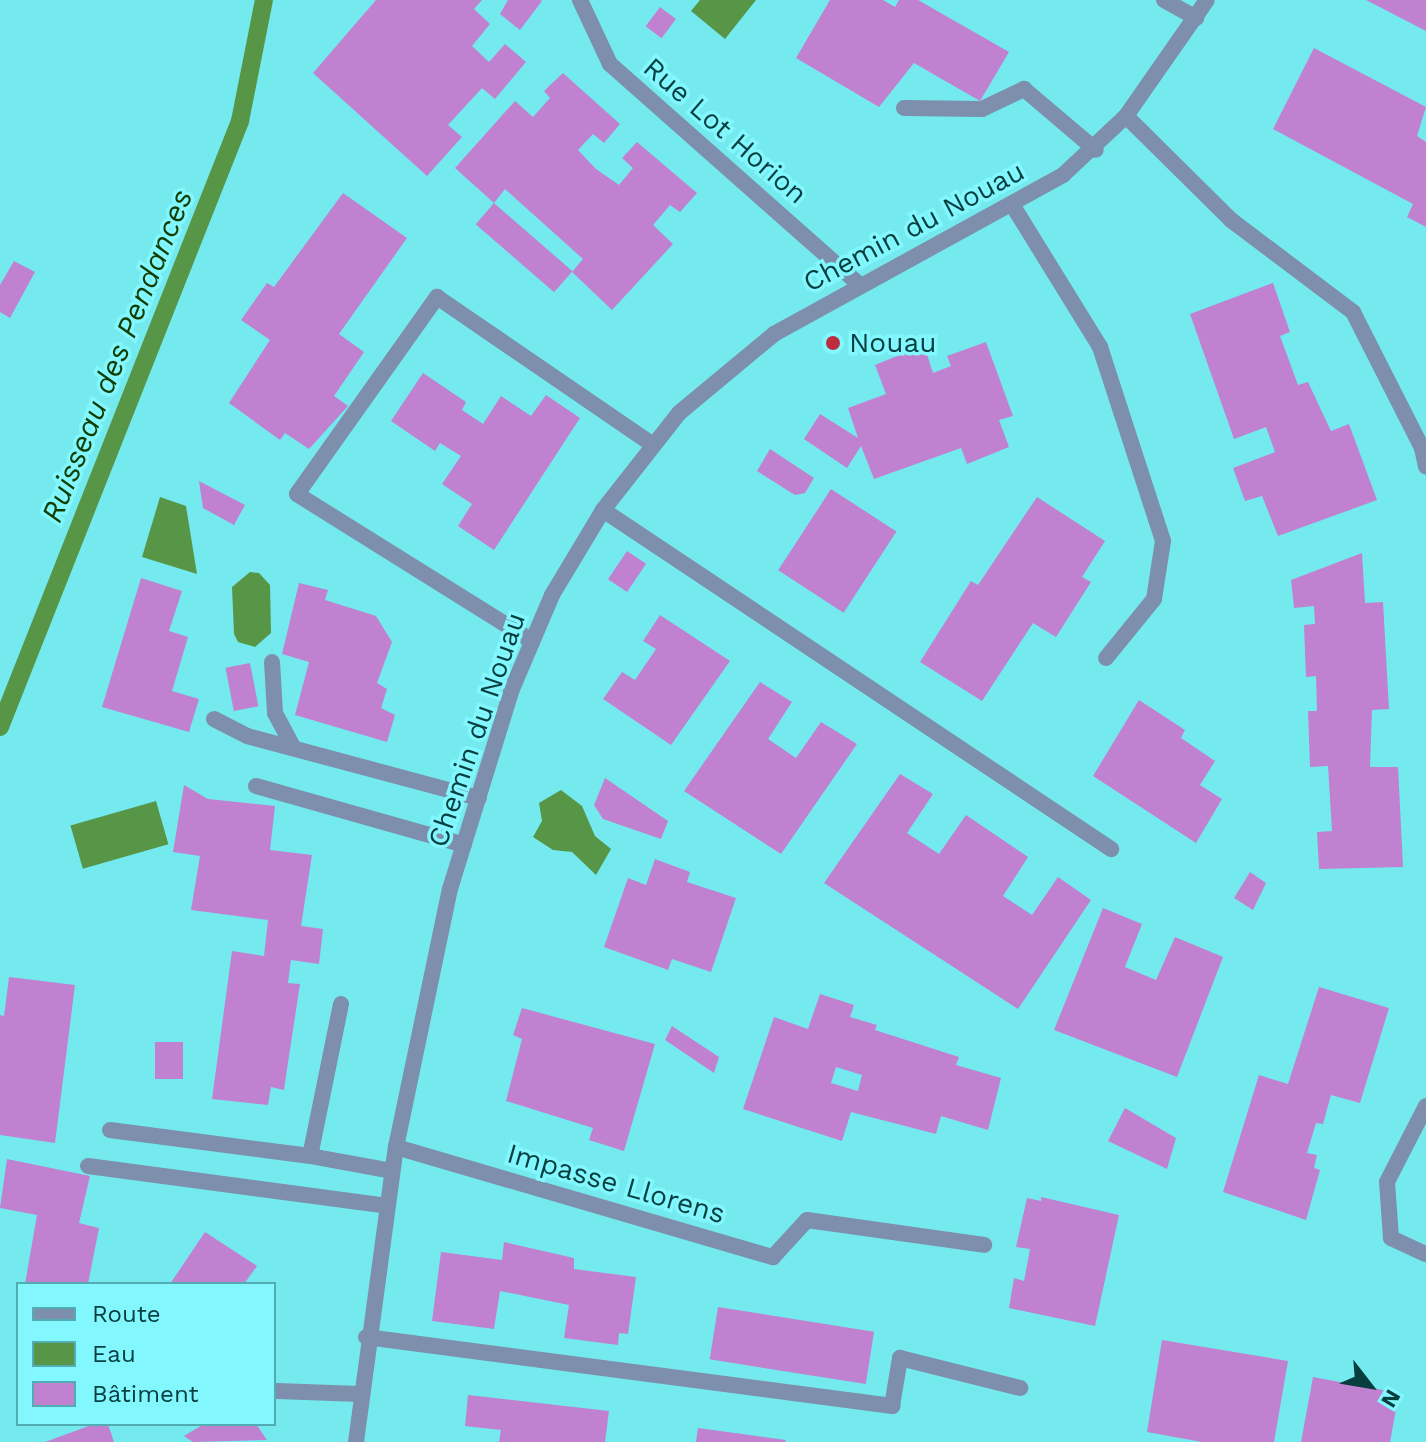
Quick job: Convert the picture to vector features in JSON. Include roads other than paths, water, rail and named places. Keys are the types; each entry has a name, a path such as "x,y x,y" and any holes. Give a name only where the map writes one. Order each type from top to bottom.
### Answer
{"street":[{"name":"Rue Lot Horion","path":"580,0 610,64 860,285"},
{"path":"1164,0 1196,18"},
{"name":"Chemin du Nouau","path":"353,1441 396,1147 464,845 532,641 552,595 603,510 679,413 774,334 860,285 1013,206 1096,150 1126,116 1207,0"},
{"path":"904,108 982,109 1024,89 1096,150"},
{"path":"1126,116 1231,220 1353,312 1422,448 1426,467"},
{"path":"1013,206 1100,347 1163,541 1154,599 1106,658"},
{"path":"532,641 297,494 437,297 652,444"},
{"path":"603,510 1111,849"},
{"path":"272,662 275,713 294,748"},
{"path":"214,719 247,736 479,798"},
{"path":"256,786 464,845"},
{"path":"310,1156 341,1004"},
{"path":"1426,1106 1387,1182 1391,1238 1426,1254"},
{"path":"110,1130 310,1156 392,1171"},
{"name":"Impasse Llorens","path":"396,1147 773,1257 807,1220 984,1245"},
{"path":"88,1166 387,1206"},
{"path":"366,1337 892,1406 900,1358 1020,1388"},
{"path":"277,1391 360,1394"}],"water":[{"path":"700,0 756,0 725,39 691,11"},
{"path":"160,497 186,506 197,574 142,557"},
{"path":"250,572 259,573 270,585 271,633 255,647 238,642 234,634 232,587"},
{"path":"561,790 582,806 595,836 611,849 596,875 572,852 553,850 533,837 542,821 539,803"},
{"path":"156,801 168,844 83,869 70,826"}],"waterway":[{"name":"Ruisseau des Pendances","path":"0,727 240,121 264,0"}],"place":[{"name":"Nouau","path":"833,343"}]}
